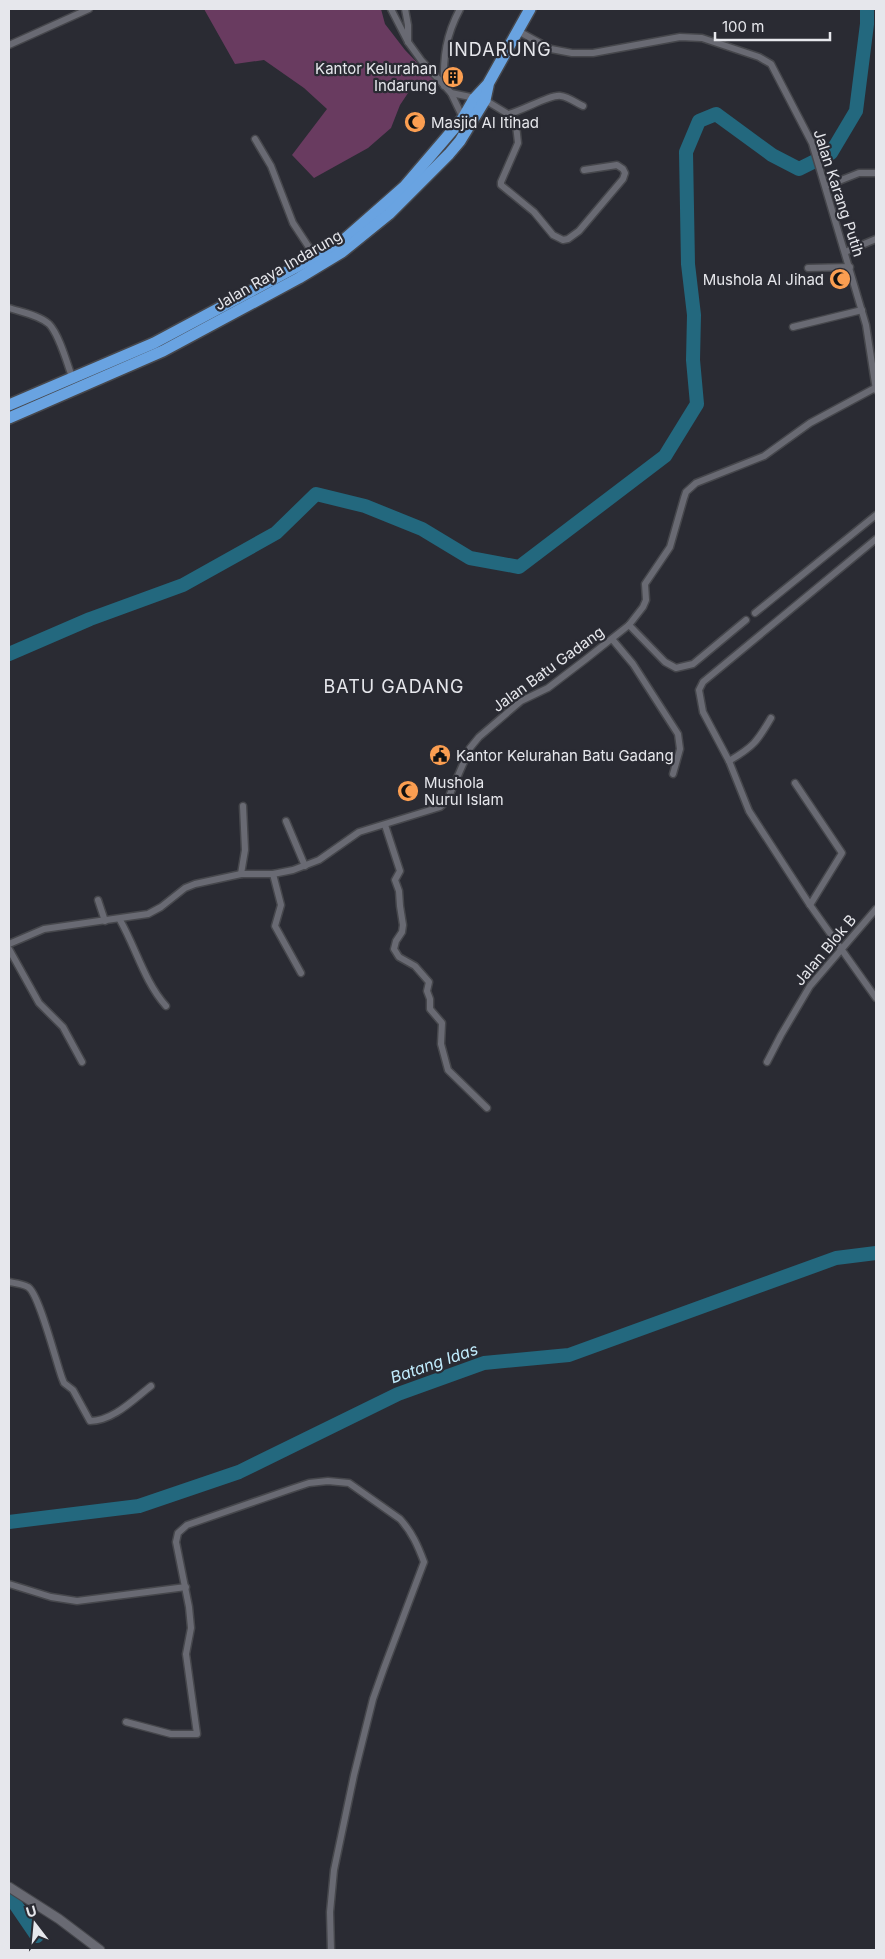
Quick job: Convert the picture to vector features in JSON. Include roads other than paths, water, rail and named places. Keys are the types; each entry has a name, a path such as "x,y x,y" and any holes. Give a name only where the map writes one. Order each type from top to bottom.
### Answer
{"highway":[{"name":"Jalan Raya Indarung","path":"9,418 163,350 318,261 384,207 465,123 530,9"},
{"name":"Jalan Raya Indarung","path":"9,405 154,343 318,261"}],"street":[{"path":"9,45 89,9"},
{"path":"391,9 408,42 421,60 451,93 465,123"},
{"path":"404,9 408,25 408,42"},
{"path":"444,86 445,46 451,26 460,9"},
{"name":"Jalan Karang Putih","path":"518,31 551,49 572,53 594,53 662,40 691,37 702,38 768,61 775,70 812,143 862,310 870,345 876,389"},
{"path":"451,93 479,99 508,114 516,125 518,138 516,150 500,182 501,185 534,212 558,239 568,239 579,231 623,180 625,173 617,164 584,170"},
{"path":"508,114 520,111 554,96 567,98 583,106"},
{"path":"255,140 271,166 293,223 318,261"},
{"path":"825,184 859,173 876,173"},
{"path":"846,252 876,239"},
{"path":"808,268 850,267"},
{"path":"9,308 39,318 49,324 56,334 72,377"},
{"path":"793,327 862,310"},
{"name":"Jalan Batu Gadang","path":"9,944 44,929 120,920 148,914 157,910 179,892 195,884 241,874 284,873 305,866 330,853 353,835 433,810 444,804 450,796 470,748 480,737 520,701 557,682 629,625 645,604 644,586 647,580 670,548 684,498 690,487 764,456 810,423 876,389"},
{"path":"755,613 876,515"},
{"path":"876,539 700,686 699,697 703,712 729,761 749,811 810,905 842,947 876,998"},
{"path":"629,625 665,662 676,668 693,664 746,620"},
{"path":"612,639 633,664 678,734 680,749 673,774"},
{"path":"729,761 753,746 771,718"},
{"path":"796,783 842,853 810,905"},
{"path":"241,874 245,850 243,806"},
{"path":"286,821 305,866"},
{"path":"385,825 400,871 395,880 400,891 403,929 394,944 394,948 399,957 414,966 429,982 427,991 430,1009 442,1023 441,1044 448,1070 487,1108"},
{"path":"273,874 281,908 275,926 301,973"},
{"path":"98,900 106,921"},
{"name":"Jalan Blok B","path":"768,1062 802,996 876,908"},
{"path":"120,920 133,943 150,985 166,1006"},
{"path":"9,949 39,1002 63,1026 82,1062"},
{"path":"9,1282 28,1287 32,1292 39,1306 64,1383 73,1390 90,1420 94,1421 120,1410 151,1386"},
{"path":"126,1722 171,1734 197,1734 186,1654 191,1628 186,1587 176,1542 178,1533 182,1529 188,1525 284,1491 309,1483 328,1481 349,1483 400,1519 413,1536 424,1562 381,1676 354,1775 334,1870 330,1912 330,1950"},
{"path":"9,1584 51,1597 77,1601 186,1587"},
{"path":"9,1887 59,1919 100,1950"}],"waterway":[{"path":"9,654 90,619 183,585 276,533 316,494 365,506 422,529 470,558 519,567 665,456 697,404 693,360 694,315 688,264 686,152 699,121 716,114 772,155 799,169 831,153 856,111 867,24 867,9"},
{"name":"Batang Idas","path":"9,1522 139,1506 239,1472 398,1394 484,1363 569,1355 836,1258 876,1253"},
{"path":"9,1895 37,1936"}],"place":[{"name":"Kantor Kelurahan Indarung","path":"453,77"},
{"name":"Masjid Al Itihad","path":"415,122"},
{"name":"Mushola Al Jihad","path":"840,279"},
{"name":"Kantor Kelurahan Batu Gadang","path":"440,755"},
{"name":"Mushola Nurul Islam","path":"408,791"}],"district":[{"name":"INDARUNG","path":"500,49"},
{"name":"BATU GADANG","path":"394,686"}]}
